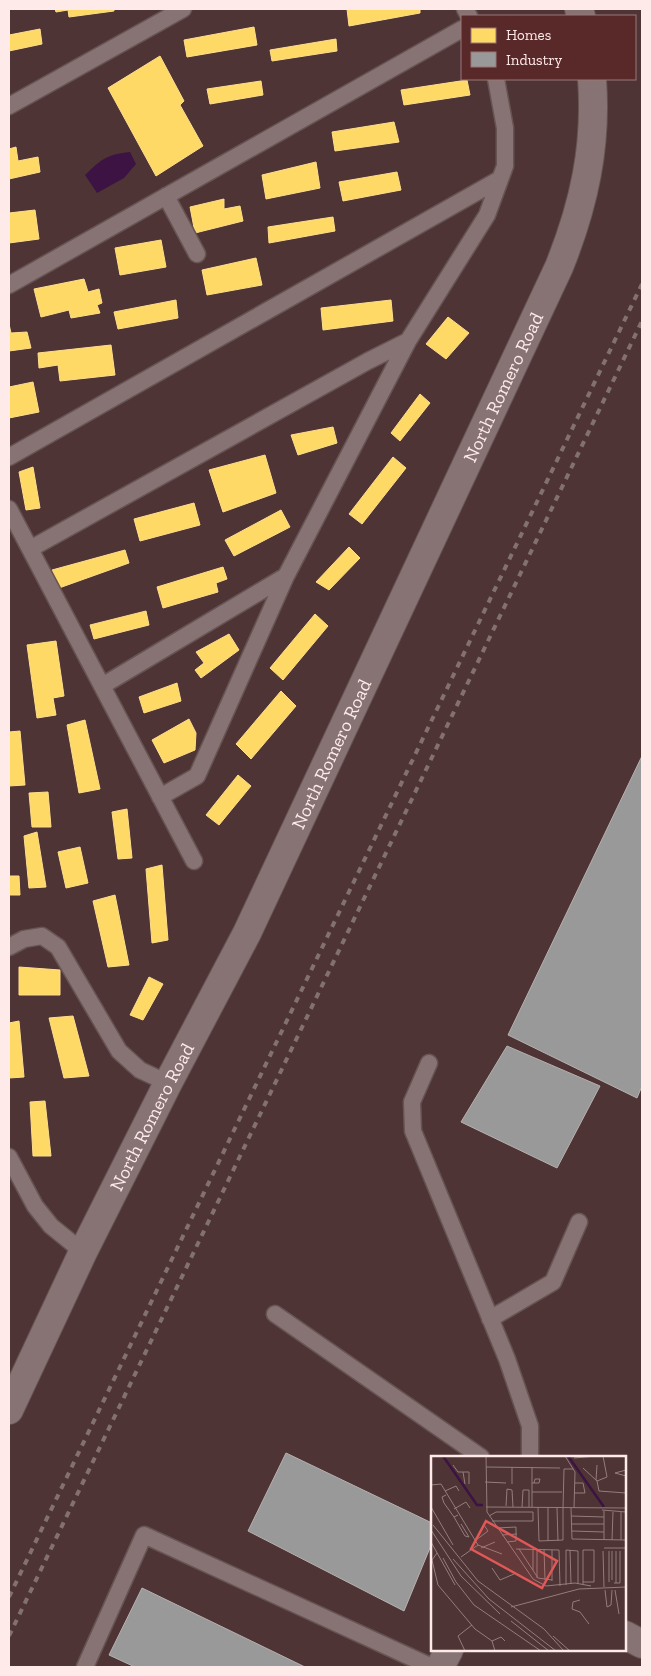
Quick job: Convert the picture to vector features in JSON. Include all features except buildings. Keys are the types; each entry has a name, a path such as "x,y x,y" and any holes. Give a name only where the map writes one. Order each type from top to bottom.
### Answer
{"street":[{"name":"North Romero Road","path":"9,1410 83,1252 168,1083 247,933 559,267 580,210 589,171 593,137 592,80"},
{"path":"626,1636 642,1644"},
{"path":"440,1667 448,1651"}],"lane":[{"path":"9,106 183,9"},
{"path":"9,285 461,30"},
{"path":"160,797 198,776 286,576 408,341 487,215 505,166 505,128 496,80"},
{"path":"9,457 500,179"},
{"path":"166,196 197,254"},
{"path":"30,549 368,361 408,341"},
{"path":"9,509 194,861"},
{"path":"102,686 286,576"},
{"path":"9,947 24,939 42,936 58,946 119,1051 140,1070 168,1083"},
{"path":"429,1063 412,1102 412,1130 507,1359 530,1426 530,1456"},
{"path":"9,1157 35,1206 51,1226 83,1252"},
{"path":"490,1319 553,1282 579,1222"},
{"path":"275,1314 480,1456"},
{"path":"85,1667 144,1535 432,1667"}],"shaded area":[{"path":"130,152 136,164 124,178 97,193 85,175 104,159"}],"railway":[{"path":"9,1597 642,284"},
{"path":"9,1636 642,321"}]}
